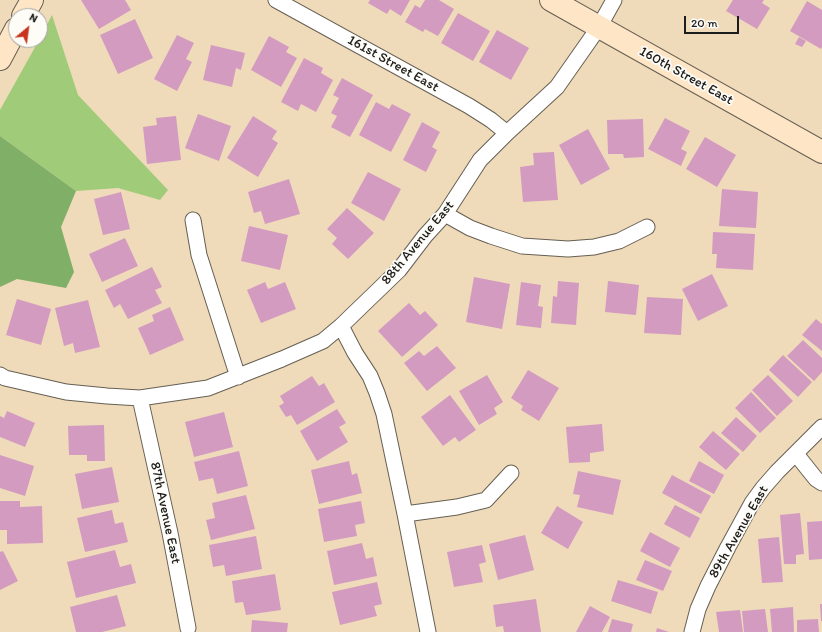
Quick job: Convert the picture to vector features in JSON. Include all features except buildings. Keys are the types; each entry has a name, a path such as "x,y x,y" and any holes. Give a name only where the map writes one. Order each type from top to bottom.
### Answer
{"main road":[{"name":"160th Street East","path":"550,0 822,152"},
{"path":"0,58 8,44"}],"street":[{"name":"161st Street East","path":"276,0 469,106 507,132"},
{"name":"88th Avenue East","path":"0,375 5,378 66,392 140,398 208,388 323,341 341,326 399,270 425,236 445,214 480,160 507,132 557,87 599,27 614,0"},
{"path":"445,214 470,228 522,246 568,250 594,247 619,241 647,227"},
{"path":"192,220 199,256 238,377"},
{"path":"341,326 355,353 370,376 384,414 428,632"},
{"name":"87th Avenue East","path":"140,398 170,533 188,628"},
{"name":"89th Avenue East","path":"692,632 698,609 708,586 752,504 763,488 822,427"},
{"path":"796,454 816,479 822,483"},
{"path":"405,514 457,507 486,500 511,473"}],"green space":[{"path":"52,15 78,95 168,190 160,200 118,188 76,191 0,136 0,110 35,48 48,48 48,23"},
{"path":"0,136 76,191 61,227 74,272 66,288 17,279 0,287"}]}
